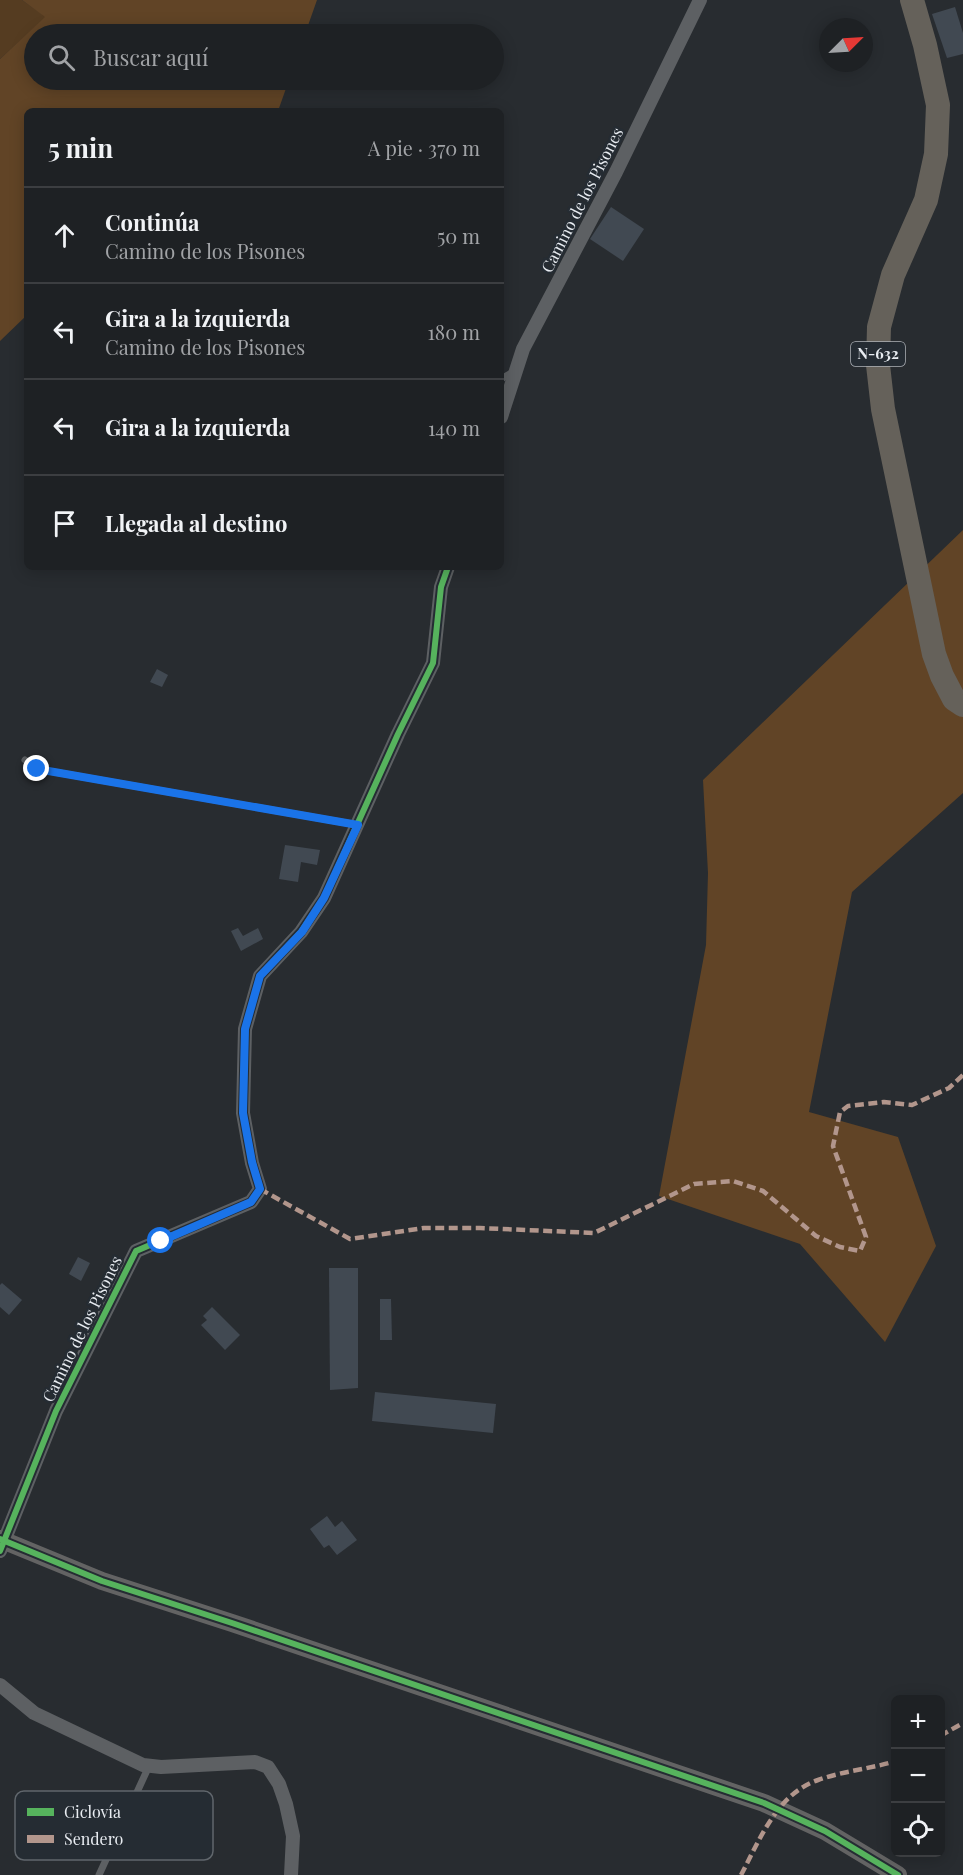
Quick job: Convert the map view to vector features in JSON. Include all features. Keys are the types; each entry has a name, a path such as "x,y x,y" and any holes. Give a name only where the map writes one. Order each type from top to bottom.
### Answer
{"highway":[{"name":"N-632","path":"912,0 925,45 938,105 936,154 926,200 893,275 879,327 878,365 883,409 934,654 954,699 963,705"}],"street":[{"name":"Camino de los Pisones","path":"504,409 523,349 616,171 700,0"},
{"name":"Camino de los Pisones","path":"1,1544 56,1412 135,1251 251,1202 260,1189 252,1162 243,1113 245,1029 260,976 302,932 324,898 398,734 434,663 441,587 447,570"},
{"path":"1,1544 102,1581 764,1803 825,1831 898,1875"},
{"path":"0,1685 34,1713 149,1766 255,1762 268,1767 279,1784 293,1836 291,1875"}],"lane":[{"path":"504,377 518,369"},
{"path":"25,760 37,769 358,825"},
{"path":"138,1791 149,1766"},
{"path":"99,1875 106,1860"}],"shaded area":[{"path":"0,0 22,0 46,17 38,24 24,24 24,37 0,59"},
{"path":"22,0 317,0 309,24 38,24 45,17"},
{"path":"24,37 24,90 285,90 279,108 24,108 24,318 0,341 0,59"},
{"path":"963,530 963,793 852,892 809,1112 898,1137 936,1246 885,1342 800,1244 659,1196 706,945 708,873 703,780"}],"building":[{"path":"955,7 963,33 963,54 947,58 932,14"},
{"path":"611,207 644,229 623,261 590,239"},
{"path":"157,669 168,675 162,687 150,682"},
{"path":"285,845 320,850 317,865 301,862 298,882 279,879"},
{"path":"238,928 243,936 258,928 263,939 241,951 231,931"},
{"path":"78,1257 90,1263 81,1281 69,1274"},
{"path":"329,1268 358,1268 358,1388 330,1390"},
{"path":"2,1283 22,1300 9,1315 0,1307 0,1285"},
{"path":"380,1299 391,1299 392,1340 380,1340"},
{"path":"212,1307 240,1335 225,1350 201,1325 207,1320 203,1316"},
{"path":"375,1392 496,1404 493,1433 372,1421"},
{"path":"327,1516 335,1527 342,1521 357,1540 337,1555 329,1545 324,1548 310,1529"}],"marked path":[{"path":"260,1189 350,1239 424,1228 594,1233 694,1184 733,1181 763,1191 816,1236 840,1247 860,1251 866,1237 833,1146 840,1112 848,1106 884,1102 912,1105 949,1088 963,1075"},
{"path":"945,1733 963,1723"},
{"path":"741,1875 771,1819 791,1796 818,1780 891,1762"}],"cycle path":[{"path":"0,1551 56,1411 136,1251 251,1202 260,1189 252,1163 243,1113 245,1029 260,976 301,932 324,898 398,734 433,663 441,587 447,570"},
{"path":"0,1539 102,1581 764,1803 825,1831 898,1875"}],"route":[{"path":"37,769 358,825 324,898 302,932 260,976 245,1029 243,1113 252,1162 260,1189 251,1202 161,1241"}]}
